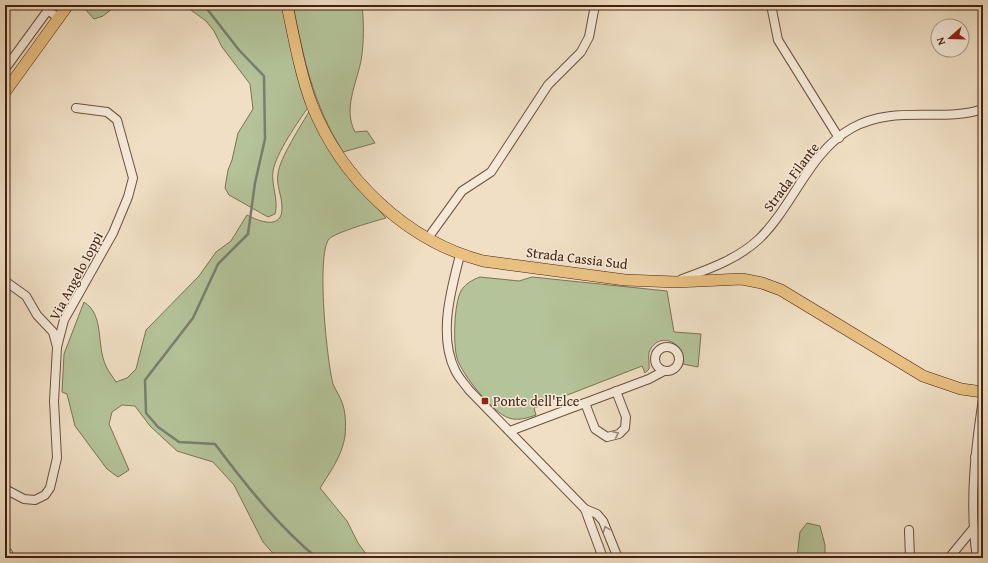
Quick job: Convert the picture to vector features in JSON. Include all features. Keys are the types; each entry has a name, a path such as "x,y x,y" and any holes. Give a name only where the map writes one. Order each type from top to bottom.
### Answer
{"main road":[{"path":"5,92 68,5"},
{"name":"Strada Cassia Sud","path":"287,5 295,42 312,104 324,132 354,177 404,224 428,238 460,255 483,260 625,280 676,282 742,279 762,283 780,290 922,376 962,389 983,392"}],"street":[{"path":"428,238 462,192 492,172 548,84 581,52 589,37 595,5"},
{"path":"771,5 778,40 838,138"},
{"path":"5,69 50,8 58,18"},
{"name":"Via Angelo Ioppi","path":"5,489 24,499 35,500 45,496 52,483 57,458 54,401 57,347 64,320 113,233 128,197 133,178 117,120 107,112 76,108"},
{"name":"Strada Filante","path":"676,282 717,266 759,239 774,221 809,170 838,138 851,129 869,120 909,115 955,114 983,109"},
{"path":"460,255 453,282 448,318 448,349 455,370 469,390 584,509 603,558"},
{"path":"5,281 26,296 37,315 53,332 57,347"},
{"path":"510,431 616,391 664,371"},
{"path":"585,403 595,429 607,437 618,434 625,428 626,417 616,391"},
{"path":"977,558 972,530 983,399"},
{"path":"584,509 597,514 603,521 618,558"},
{"path":"909,530 910,558"},
{"path":"949,558 972,530"}],"green space":[{"path":"83,5 117,5 103,16 94,19"},
{"path":"184,5 283,5 309,106 288,138 275,164 273,171 273,182 276,198 276,209 275,214 268,217 229,195 225,188 228,170 232,160 238,133 253,109 250,84 222,47 214,31 206,21"},
{"path":"293,5 362,5 362,54 350,106 350,115 355,132 367,131 375,143 343,152 324,117 317,99 301,44"},
{"path":"310,110 351,179 386,218 333,236 329,239 325,249 323,265 324,309 328,354 333,384 344,409 346,427 341,450 335,464 320,488 347,521 358,543 369,558 277,558 263,542 234,485 213,462 177,451 150,426 135,406 122,405 112,412 109,424 129,470 118,477 107,469 75,426 67,394 62,392 64,354 84,302 91,308 98,323 101,349 108,370 116,382 127,378 136,369 146,330 199,276 216,252 231,241 247,215 257,220 269,222 274,222 278,219 281,214 282,207 278,182 279,168 286,151"},
{"path":"480,277 519,281 532,277 667,291 674,332 701,334 698,367 683,364 681,351 677,346 666,340 660,341 654,344 650,350 649,369 645,373 642,366 534,408 536,415 519,419 509,418 502,415 495,409 471,383 457,358 455,324 459,297 461,291 467,284"},
{"path":"807,523 820,526 825,545 825,558 797,558 800,532"}],"waterway":[{"path":"204,5 239,50 264,76 265,139 255,183 248,234 218,264 193,318 145,380 146,413 158,427 179,442 215,444 275,518 317,558"}],"place":[{"name":"Ponte dell'Elce","path":"485,401"}]}
